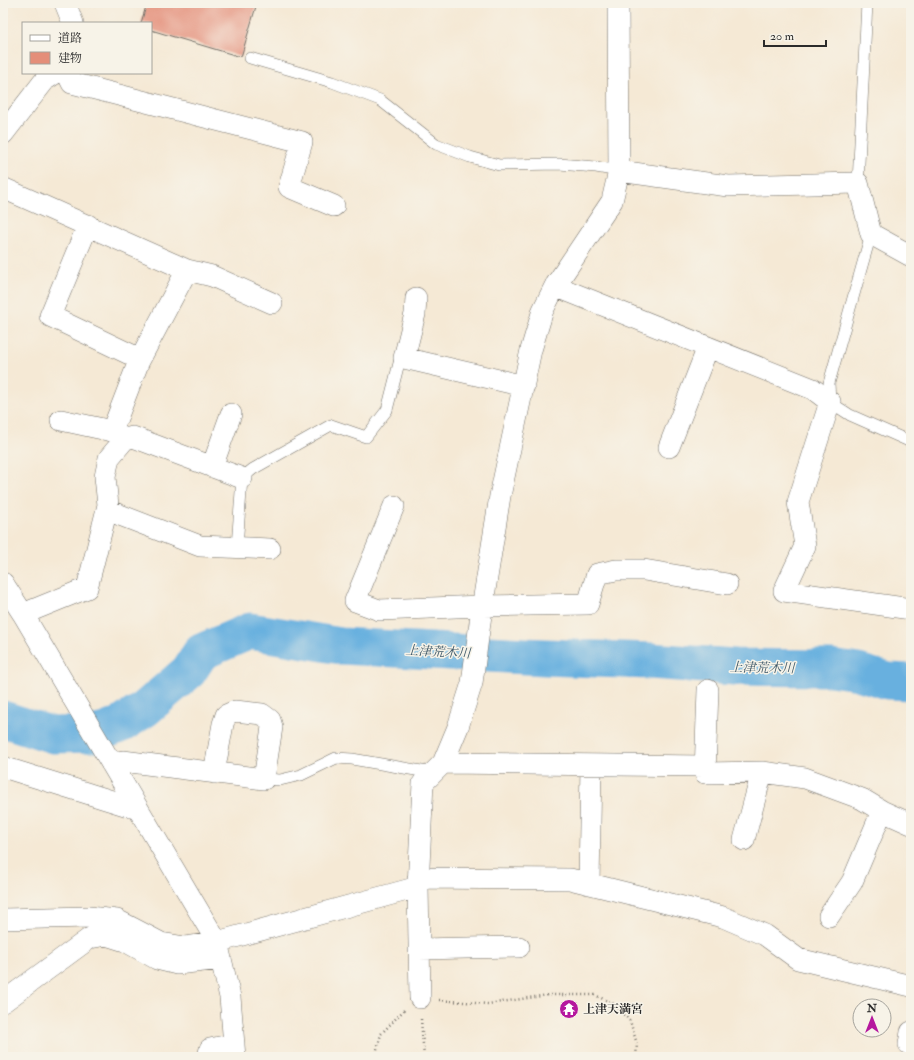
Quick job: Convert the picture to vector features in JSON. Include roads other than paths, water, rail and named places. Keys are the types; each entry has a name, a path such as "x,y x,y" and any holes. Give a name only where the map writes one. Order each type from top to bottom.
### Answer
{"street":[{"path":"65,3 73,22"},
{"path":"420,998 418,883 423,783 438,768 458,727 472,683 482,606 500,496 531,350 543,310 555,286 612,201 619,171 618,3"},
{"path":"3,134 44,80 54,74"},
{"path":"68,74 72,83 302,142 289,187 334,206"},
{"path":"619,171 728,186 858,184 871,234 911,256"},
{"path":"3,188 187,270 212,276 272,303"},
{"path":"88,226 50,316 140,358"},
{"path":"23,614 87,588 108,505 105,477 109,458 118,435 140,358 187,270"},
{"path":"555,286 813,389 830,402 798,502 805,546 784,591 911,609"},
{"path":"416,298 415,314 404,358 524,386"},
{"path":"669,447 708,348"},
{"path":"212,467 232,414"},
{"path":"61,420 118,435 132,437 242,478"},
{"path":"394,506 355,601 379,610 588,604 597,574 616,570 644,570 727,584"},
{"path":"107,510 200,546 270,549"},
{"path":"3,583 23,614 111,763 219,950 230,997 235,1050 210,1049 208,1057"},
{"path":"708,690 705,773 762,772 805,778 862,799 882,811 911,824"},
{"path":"111,763 123,761 214,773 264,779 272,727 270,720 262,714 235,711 226,715 214,773"},
{"path":"438,768 591,765 705,766"},
{"path":"590,884 591,765"},
{"path":"3,767 128,806 136,806"},
{"path":"744,840 762,772"},
{"path":"829,916 852,882 882,811"},
{"path":"3,1002 90,938 106,935 125,940 157,960 177,964 418,883 570,879 723,917 765,935 798,959 911,986"},
{"path":"3,919 88,917 118,920 161,943 219,950"},
{"path":"419,949 519,947"},
{"path":"911,1032 909,1044 911,1045"}],"lane":[{"path":"858,184 867,3"},
{"path":"250,58 332,82 380,100 436,144 470,157 499,165 559,164 596,167 619,171"},
{"path":"871,234 829,383 830,402 850,415 911,442"},
{"path":"237,547 242,478 253,470 331,425 366,437 387,410 399,363 404,358"},
{"path":"264,779 280,780 301,775 336,758 438,768"}],"waterway":[{"name":"上津荒木川","path":"3,719 53,735 93,734 105,731 122,724 145,709 189,671 201,652 250,631 341,646 650,661 735,667 831,668 858,672 888,681 911,682"}],"place":[{"name":"上津天満宮","path":"569,1009"}]}
